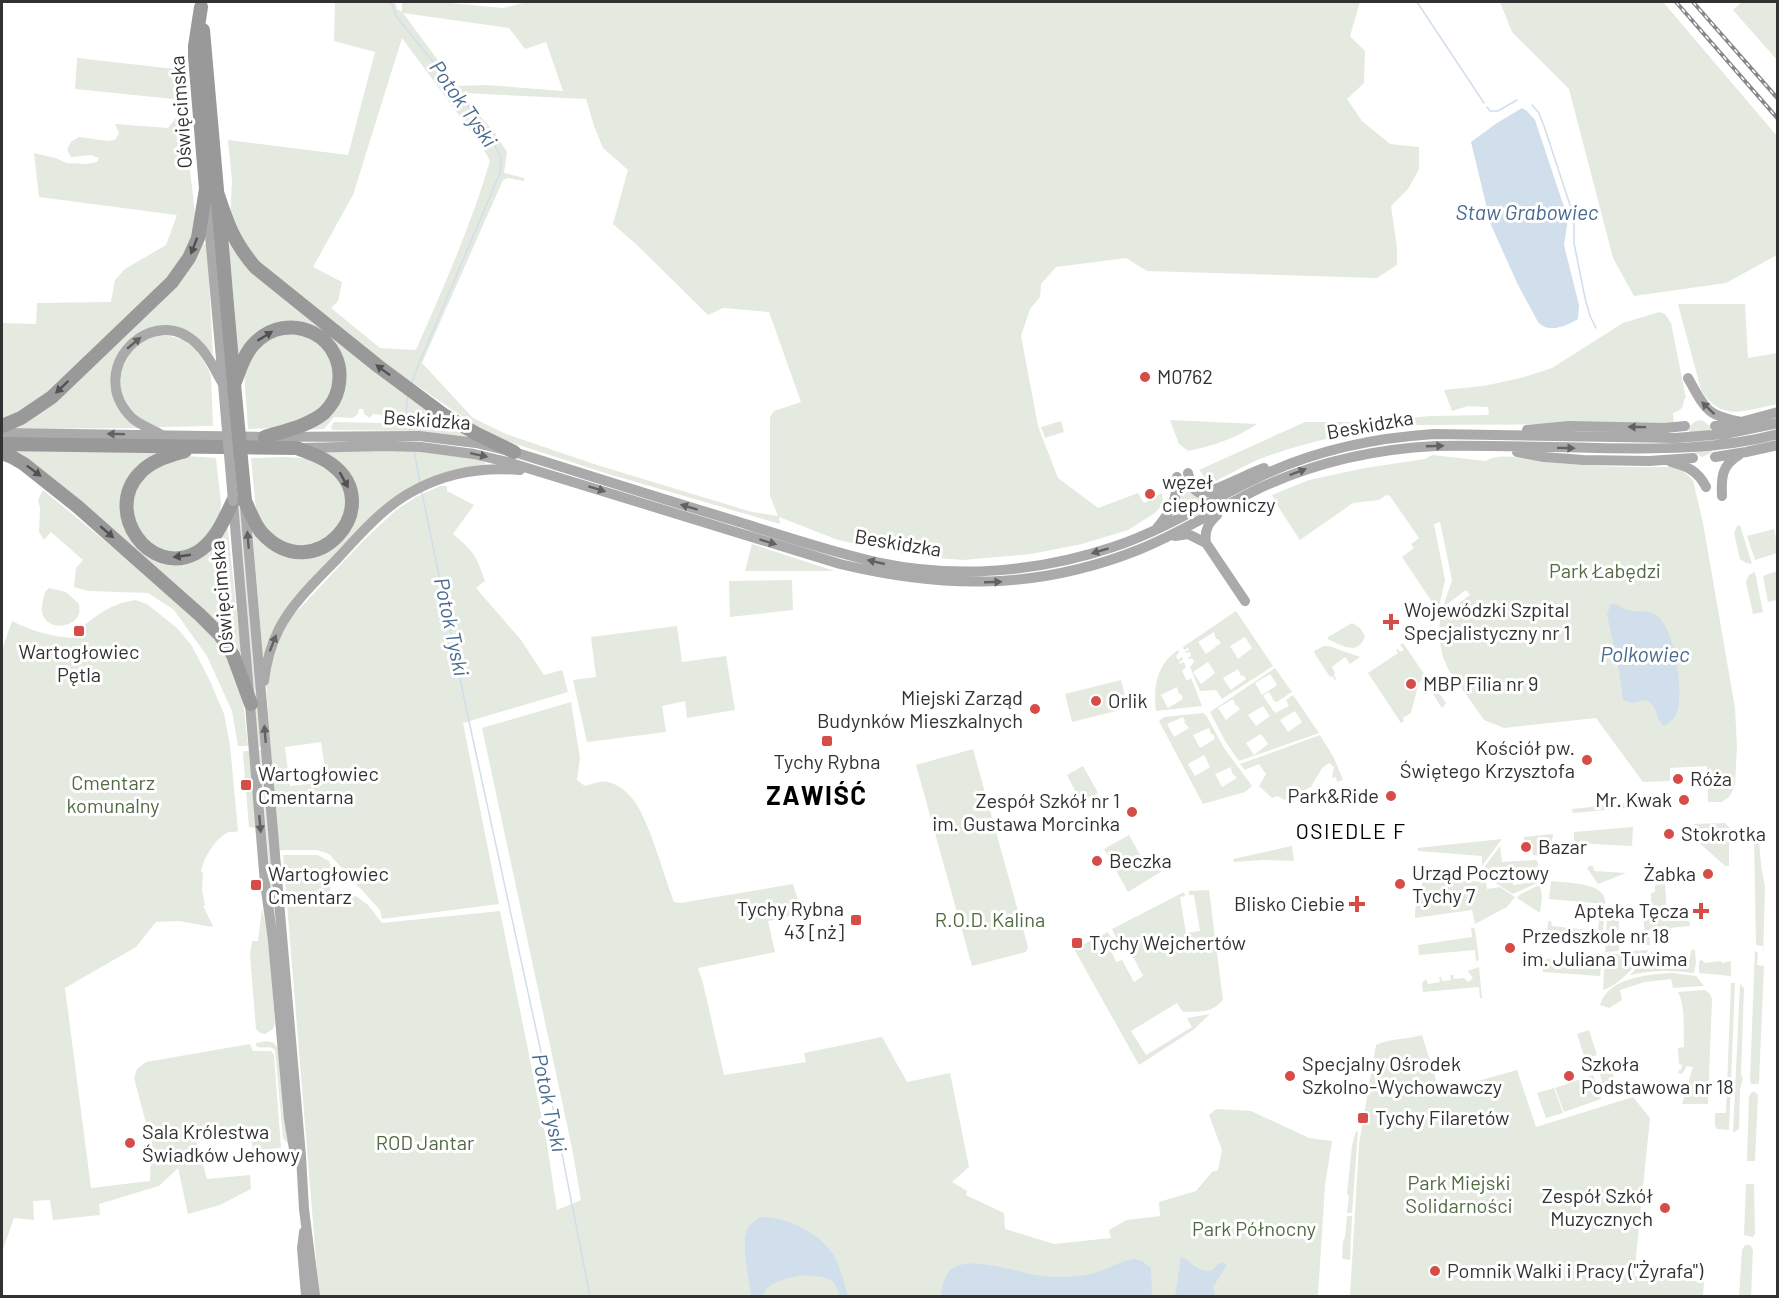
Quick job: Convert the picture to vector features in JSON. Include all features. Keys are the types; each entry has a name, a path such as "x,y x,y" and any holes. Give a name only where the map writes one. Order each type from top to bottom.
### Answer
{"highway":[{"name":"Oświęcimska","path":"201,4 195,46 211,189 239,501"},
{"path":"211,189 231,234 255,267 417,395 458,424 514,453"},
{"path":"2,426 21,418 52,397 172,282 189,258 198,238 211,189"},
{"path":"229,384 254,344 275,330 295,328 313,331 333,349 339,365 340,378 336,396 325,411 312,421 265,437"},
{"name":"Beskidzka","path":"2,444 297,448"},
{"path":"198,447 163,458 141,472 127,495 128,522 133,533 143,545 153,552 179,558 198,552 214,537 239,501 262,533 273,543 285,549 307,552 319,549 337,537 349,519 351,509 351,496 347,484 332,465 297,448"},
{"path":"2,453 24,464 70,501 200,615 220,635 233,655 256,702"}],"main road":[{"path":"163,435 132,418 116,393 117,367 130,344 137,338 162,331 174,331 190,338 229,384"},
{"path":"1688,378 1702,402 1712,413 1741,422"},
{"path":"1715,426 1778,412"},
{"name":"Beskidzka","path":"1726,439 1778,423"},
{"path":"1487,440 1569,426 1671,428 1685,426"},
{"name":"Beskidzka","path":"2,433 476,443 843,554 909,568 974,571 1033,567 1088,555 1158,535 1290,476 1351,456 1408,447 1487,440"},
{"name":"Beskidzka","path":"420,442 541,472 840,564 908,578 975,582 1035,578 1116,558 1257,478 1285,465 1332,450 1382,439 1434,434 1487,440 1676,443 1778,434"},
{"path":"1487,440 1544,457 1668,461 1693,458"},
{"name":"Beskidzka","path":"297,448 404,441"},
{"path":"1715,457 1778,445"},
{"path":"1722,496 1723,470 1732,459 1746,452"},
{"path":"1668,461 1697,473 1706,487"},
{"path":"1188,473 1194,489 1199,493 1204,493 1211,492 1254,471 1269,466 1285,465"},
{"path":"256,702 270,648 291,609 379,515 396,500 417,488 468,471 486,469 541,472"},
{"path":"1177,477 1173,506 1158,535 1188,534 1206,543 1245,601"},
{"name":"Oświęcimska","path":"239,501 256,702 265,884 273,941 289,1119 302,1182 315,1296"},
{"path":"1206,543 1206,529 1210,521 1226,506"},
{"name":"Oświęcimska","path":"305,1217 302,1248 306,1296"}],"green space":[{"path":"335,2 395,2 397,9 402,12 402,2 439,2 503,8 527,2 1360,2 1350,36 1365,51 1364,83 1347,99 1362,121 1390,144 1419,147 1419,169 1408,189 1391,206 1397,265 1377,278 1147,271 1126,258 1056,267 1041,284 1040,297 1030,309 1021,336 1038,426 1058,478 1098,508 1138,493 1144,503 1162,493 1163,504 1155,513 1128,530 1082,544 1031,554 963,560 914,556 838,540 779,517 780,524 605,473 503,440 485,432 385,364 257,265 230,221 232,181 228,140 348,155 375,52 334,41","holes":["403,13 509,28 525,49 546,42 563,91 486,85 457,86","402,38 483,148 490,161 465,233 416,350 380,348 331,308 338,301 342,282 313,267 353,195","465,93 586,99 603,148 628,170 613,224 708,315 723,308 769,312 801,402 774,411 770,417 770,496 778,516 752,512 597,465 506,434 473,418 422,363 503,180 508,178 524,181 524,178 504,173 507,152 495,133 465,99"]},
{"path":"1500,2 1663,2 1777,136 1777,255 1726,283 1634,296 1613,258 1569,89 1512,32"},
{"path":"1742,2 1777,2 1777,60 1733,10"},
{"path":"77,58 175,69 183,100 75,89"},
{"path":"175,119 184,119 196,222 182,259 169,279 70,373 34,404 2,421 2,323 36,324 37,303 111,302 115,280 125,269 166,245 177,215 39,197 34,153 67,163 97,162 99,158 91,155 71,157 67,149 71,142 79,137 115,140 119,133 115,124 168,128"},
{"path":"223,219 231,238 426,405 429,417 442,427 456,427 475,439 414,431 332,430 331,426 334,422 382,423 382,415 373,414 370,418 364,414 363,409 359,409 358,414 353,418 334,417 324,429 302,430 333,409 340,355 293,324 238,354 233,289"},
{"path":"199,244 207,244 213,354 202,344 148,331 133,336 120,352 111,370 110,387 120,410 139,428 11,429 36,415"},
{"path":"1678,304 1745,304 1748,358 1777,353 1777,404 1735,412 1717,407 1709,400 1701,390"},
{"path":"1659,312 1665,314 1671,323 1686,398 1682,408 1673,413 1674,424 1405,425 1350,434 1295,447 1254,462 1210,484 1199,470 1305,422 1363,422 1430,416 1489,415 1488,407 1468,406 1452,411 1444,390 1483,386 1521,378 1552,368 1623,323"},
{"path":"297,331 314,337 336,367 333,395 310,418 275,428 248,429 244,372 249,355 276,333"},
{"path":"160,334 179,336 195,346 211,375 213,426 157,427 143,421 129,409 120,393 119,371 134,345"},
{"path":"1170,420 1257,424 1224,441 1188,451 1179,444"},
{"path":"1702,420 1710,426 1714,446 1711,453 1702,457 1693,452 1689,432 1692,424"},
{"path":"1061,421 1064,432 1045,438 1041,427"},
{"path":"6,447 162,453 130,479 129,533 181,561 227,522 241,652 238,653"},
{"path":"392,450 453,454 485,461 486,466 402,493 292,604 263,658 252,525 262,538 318,553 355,501 318,452"},
{"name":"Park Łabędzi","path":"1432,455 1486,461 1496,457 1509,457 1584,465 1673,467 1683,471 1693,480 1703,523 1735,708 1737,746 1735,785 1730,796 1722,802 1708,802 1707,766 1670,768 1670,781 1643,782 1596,718 1504,728 1484,720 1448,669 1442,654 1439,634 1440,617 1470,595 1466,590 1443,607 1452,580 1440,522 1434,524 1445,580 1439,607 1436,608 1402,557 1414,548 1411,544 1419,538 1390,496 1386,495 1379,500 1353,503 1300,540 1272,495 1309,480 1365,468 1425,459"},
{"path":"185,456 216,458 221,504 220,516 204,542 180,555 152,547 130,521 132,490 144,472"},
{"path":"251,458 314,459 337,473 349,506 334,538 307,550 277,542 257,521"},
{"path":"1186,478 1211,496 1171,518 1179,480"},
{"path":"440,486 447,486 447,491 474,505 453,534 474,554 479,565 485,581 476,588 521,640 544,675 562,670 568,692 463,723 499,904 382,919 380,910 329,854 317,850 278,850 266,682 270,662 287,622 362,542 396,510","holes":["321,742 327,782 290,786 285,747"]},
{"path":"43,490 183,605 225,648 242,691 248,746 238,746 232,711 207,656 174,610 148,593 88,591 74,587 76,568 83,560 51,532 44,540 39,532 38,500"},
{"path":"237,501 240,501 262,746 258,747"},
{"path":"1740,525 1752,564 1740,559 1734,533"},
{"path":"1774,529 1777,553 1755,560 1747,536"},
{"path":"752,544 834,571 745,571"},
{"path":"1777,571 1777,600 1768,602 1763,576"},
{"path":"1755,572 1763,612 1753,614 1746,582 1749,575"},
{"path":"792,580 793,610 730,617 729,581"},
{"path":"49,588 66,592 79,604 79,614 71,623 53,625 44,617 42,604 45,592"},
{"name":"Cmentarz komunalny","path":"135,600 147,604 177,628 192,646 210,681 224,714 230,745 238,831 229,832 219,839 207,855 201,871 205,905 203,906 212,927 179,921 156,922 136,947 65,988 91,1188 150,1181 152,1122 146,1123 134,1078 137,1069 146,1062 250,1044 253,1051 271,1051 274,1055 281,1148 253,1150 251,1137 196,1141 207,1179 250,1175 251,1189 220,1205 188,1214 178,1168 159,1186 99,1204 100,1215 53,1220 50,1200 33,1201 34,1220 14,1218 2,1252 2,650 12,621 26,628 72,638 100,613"},
{"path":"1236,611 1273,666 1222,699 1216,690 1200,691 1190,667 1194,662 1192,658 1188,659 1191,656 1190,652 1185,652 1189,650 1188,648 1184,650 1183,647","holes":["1214,632 1216,639 1221,643 1206,654 1198,642","1245,637 1252,648 1238,659 1230,646","1208,662 1215,673 1201,684 1193,672","1238,669 1241,676 1243,675 1246,679 1231,690 1223,678"]},
{"path":"1352,623 1360,628 1365,636 1359,646 1349,648 1328,639 1328,637"},
{"path":"677,626 682,662 726,656 735,710 687,718 685,701 662,706 666,732 587,742 573,680 596,677 591,637"},
{"path":"1403,643 1446,703 1442,708 1422,680 1419,682 1411,713 1403,718 1404,721 1401,723 1368,673 1398,653 1396,650 1400,652 1404,650 1400,645"},
{"path":"1324,646 1360,657 1350,664 1345,657 1332,667 1335,680 1332,676 1330,677 1314,651"},
{"path":"1178,650 1176,656 1178,660 1182,657 1183,660 1179,664 1184,662 1186,667 1182,671 1187,681 1191,678 1202,706 1156,711 1155,693 1158,677 1165,662","holes":["1177,687 1183,699 1168,708 1161,695"]},
{"path":"1275,668 1292,692 1277,702 1269,692 1263,696 1275,713 1289,706 1286,700 1293,695 1319,733 1239,761 1225,741 1210,712","holes":["1270,674 1277,685 1262,695 1255,683","1233,699 1240,709 1226,720 1218,708","1263,706 1270,716 1256,726 1248,715","1295,711 1302,722 1288,732 1280,720","1261,734 1268,744 1254,755 1246,743"]},
{"name":"Orlik","path":"1121,680 1128,708 1072,722 1065,694"},
{"path":"571,702 580,758 577,780 585,786 596,782 612,783 624,790 634,801 652,839 674,902 680,903 793,884 802,913 768,921 775,952 698,968 724,1075 806,1062 804,1053 882,1037 907,1082 950,1073 969,1167 952,1182 967,1191 966,1195 1004,1213 1005,1229 1054,1244 1111,1238 1109,1230 1127,1220 1160,1216 1159,1202 1196,1191 1212,1172 1218,1170 1222,1150 1209,1115 1216,1109 1251,1111 1309,1138 1332,1141 1325,1185 1318,1296 319,1296 283,855 318,855 329,861 331,867 330,899 356,896 368,905 382,923 500,911 547,1144 557,1210 581,1200 572,1148 482,728"},
{"path":"1203,713 1206,715 1224,748 1252,786 1245,792 1203,804 1159,721 1164,717","holes":["1183,717 1189,728 1174,737 1167,724","1209,728 1215,739 1200,748 1193,735","1204,755 1210,767 1195,776 1188,764","1231,767 1232,773 1237,778 1222,787 1215,774"]},
{"path":"1320,735 1334,758 1343,780 1337,782 1336,777 1332,778 1334,767 1329,763 1322,768 1311,787 1284,800 1278,796 1272,798 1259,786 1266,774 1259,764 1245,770 1240,764"},
{"name":"R.O.D. Kalina","path":"973,749 1028,947 1026,952 972,966 916,765"},
{"path":"259,750 262,750 283,1030"},
{"path":"244,751 249,751 256,828 249,827"},
{"path":"1083,766 1098,793 1081,802 1067,775"},
{"path":"1631,798 1639,807 1573,813 1572,809 1627,803"},
{"path":"1725,823 1729,827 1729,866 1725,866 1695,839 1694,824"},
{"path":"1633,827 1632,846 1574,843 1574,832"},
{"path":"1553,834 1552,841 1537,841 1537,850 1541,850 1539,856 1533,855 1531,840 1524,840 1524,837"},
{"path":"1129,835 1149,871 1143,858 1154,853 1164,870 1128,892 1104,849"},
{"path":"1502,839 1482,866 1482,856 1418,851 1417,848"},
{"path":"1754,840 1759,840 1765,887 1763,960 1763,946 1756,945"},
{"path":"1292,846 1294,861 1234,862 1233,859"},
{"path":"1500,846 1502,862 1536,860 1538,862 1537,874 1533,874 1531,868 1512,870 1513,885 1533,882 1533,877 1537,876 1537,883 1513,894 1494,882 1500,879 1500,870 1483,869"},
{"path":"1593,866 1594,871 1626,873 1598,884 1587,868"},
{"path":"1430,874 1430,883 1437,882 1438,879 1486,882 1487,889 1500,887 1515,897 1507,907 1475,924 1472,910 1415,918 1420,888"},
{"path":"1551,881 1576,883 1593,888 1600,891 1605,904 1549,899"},
{"path":"1665,884 1667,913 1672,920 1689,920 1690,926 1649,930 1650,945 1646,945 1643,915 1651,913 1651,893 1655,892 1655,885"},
{"path":"1539,885 1542,895 1540,913 1517,898"},
{"path":"1209,890 1223,1000 1210,1010 1201,1011 1183,1012 1177,1003 1131,1031 1146,1055 1192,1027 1187,1018 1210,1014 1193,1030 1139,1065 1074,949 1108,932 1113,942 1108,944 1116,962 1122,960 1134,982 1143,976 1123,937 1117,940 1112,929 1184,892 1185,896 1180,897 1186,933 1200,931 1194,895 1189,895 1189,891"},
{"path":"262,908 269,951 275,1023 273,1029 265,1034 256,1029 250,955 252,941 258,941"},
{"path":"1607,917 1619,917 1619,951 1605,952"},
{"path":"1599,919 1604,919 1602,940 1547,934 1548,921 1551,921 1552,926 1598,931"},
{"path":"1471,927 1475,929 1479,960 1476,961 1475,950 1419,955 1418,945 1472,937"},
{"path":"1649,950 1622,978 1603,990 1605,954"},
{"path":"1691,950 1695,950 1694,973 1662,971 1630,975 1652,951 1654,965 1670,968 1687,966"},
{"path":"1755,951 1758,953 1757,965 1764,966 1759,1082 1751,1084 1750,1079"},
{"path":"1595,957 1602,958 1600,976 1543,972 1544,960 1552,958 1552,963 1592,966"},
{"path":"1702,960 1705,963 1731,961 1731,976 1699,973 1699,961"},
{"path":"1479,967 1482,998 1480,998 1479,987 1423,992 1422,983 1426,979 1428,984 1440,982 1439,977 1442,981 1451,980 1450,975 1453,975 1454,979 1464,978 1468,982 1473,978 1468,971"},
{"path":"1673,973 1696,976 1704,986 1673,988 1671,979 1645,982 1620,990 1622,1000 1609,1008 1600,1005 1604,996 1621,983 1642,976"},
{"path":"1731,983 1735,983 1729,1130 1717,1129 1715,1113 1726,1113"},
{"path":"1740,984 1744,988 1741,1075 1743,1078 1740,1090 1739,1129 1733,1133"},
{"path":"1705,990 1712,999 1708,1104 1682,1104 1693,1067 1687,1066 1682,1074 1678,1073 1682,1065 1679,1064 1678,1048 1684,1047 1683,1012 1678,992"},
{"path":"1589,1030 1597,1055 1585,1059 1577,1034"},
{"name":"Park Miejski Solidarności","path":"1422,1035 1437,1083 1442,1091 1517,1070 1536,1127 1633,1097 1650,1118 1634,1276 1704,1282 1703,1296 1350,1296 1359,1144 1376,1045"},
{"path":"267,1041 274,1043 278,1048 289,1145 283,1138 275,1050 270,1047 256,1046 256,1043"},
{"path":"1610,1065 1616,1084 1604,1088 1598,1068"},
{"path":"1593,1075 1601,1099 1564,1112 1555,1088"},
{"path":"1554,1088 1563,1113 1546,1118 1537,1093"},
{"path":"1752,1092 1758,1095 1755,1161 1747,1161 1749,1096"},
{"path":"1356,1131 1358,1132 1352,1213 1347,1213 1352,1145"},
{"path":"1746,1184 1754,1184 1755,1234 1753,1237 1744,1235"},
{"path":"1347,1216 1352,1216 1350,1260 1342,1259"},
{"path":"1745,1245 1750,1245 1753,1250 1751,1296 1739,1296 1742,1250"}],"water":[{"name":"Staw Grabowiec","path":"1522,108 1535,120 1568,219 1564,245 1579,305 1578,319 1558,328 1547,328 1538,322 1518,285 1491,225 1471,142"},
{"name":"Polkowiec","path":"1611,604 1630,611 1656,615 1669,633 1677,664 1679,695 1675,717 1664,726 1651,703 1645,700 1632,703 1623,700 1607,614"},
{"path":"761,1217 792,1223 820,1240 834,1256 848,1296 840,1296 834,1282 826,1278 806,1276 784,1279 767,1289 762,1296 751,1296 745,1236 750,1226"},
{"path":"1181,1257 1206,1271 1211,1271 1221,1262 1227,1265 1213,1287 1215,1296 1175,1296"},
{"path":"1134,1259 1142,1261 1151,1268 1152,1296 941,1296 947,1274 953,1268 965,1264 985,1264 1035,1275 1065,1277 1095,1273"}],"waterway":[{"name":"Potok Tyski","path":"391,2 396,16 481,122 501,159 500,173 412,382"},
{"path":"1417,2 1484,103"},
{"path":"1487,107 1490,111 1498,111 1517,100"},
{"path":"1532,105 1539,113 1544,126 1574,217 1574,243 1585,298 1596,328"},
{"name":"Potok Tyski","path":"408,395 406,410 410,432"},
{"name":"Potok Tyski","path":"414,451 420,482"},
{"name":"Potok Tyski","path":"422,493 551,1098 590,1296"}],"railway":[{"path":"1676,2 1778,119"},
{"path":"1693,2 1778,99"}],"place":[{"name":"M0762","path":"1145,377"},
{"name":"węzeł ciepłowniczy","path":"1150,494"},
{"name":"Wojewódzki Szpital Specjalistyczny nr 1","path":"1391,622"},
{"name":"Wartogłowiec Pętla","path":"79,631"},
{"name":"MBP Filia nr 9","path":"1411,684"},
{"name":"Orlik","path":"1096,701"},
{"name":"Miejski Zarząd Budynków Mieszkalnych","path":"1035,709"},
{"name":"Tychy Rybna","path":"827,741"},
{"name":"Kościół pw. Świętego Krzysztofa","path":"1587,760"},
{"name":"Róża","path":"1678,779"},
{"name":"Wartogłowiec Cmentarna","path":"246,785"},
{"name":"Park&Ride","path":"1391,796"},
{"name":"Mr. Kwak","path":"1684,800"},
{"name":"Zespół Szkół nr 1 im. Gustawa Morcinka","path":"1132,812"},
{"name":"Stokrotka","path":"1669,834"},
{"name":"Bazar","path":"1526,847"},
{"name":"Beczka","path":"1097,861"},
{"name":"Żabka","path":"1708,874"},
{"name":"Urząd Pocztowy Tychy 7","path":"1400,884"},
{"name":"Wartogłowiec Cmentarz","path":"256,885"},
{"name":"Blisko Ciebie","path":"1357,904"},
{"name":"Apteka Tęcza","path":"1701,911"},
{"name":"Tychy Rybna 43 [nż]","path":"856,920"},
{"name":"Tychy Wejchertów","path":"1077,943"},
{"name":"Przedszkole nr 18 im. Juliana Tuwima","path":"1510,948"},
{"name":"Specjalny Ośrodek Szkolno-Wychowawczy","path":"1290,1076"},
{"name":"Szkoła Podstawowa nr 18","path":"1569,1076"},
{"name":"Tychy Filaretów","path":"1363,1118"},
{"name":"Sala Królestwa Świadków Jehowy","path":"130,1143"},
{"name":"Zespół Szkół Muzycznych","path":"1665,1208"},
{"name":"Pomnik Walki i Pracy (\"Żyrafa\")","path":"1435,1271"}],"district":[{"name":"ZAWIŚĆ","path":"817,796"},
{"name":"OSIEDLE F","path":"1351,832"}],"park label":[{"name":"ROD Jantar","path":"425,1143"},
{"name":"Park Północny","path":"1254,1229"}]}
